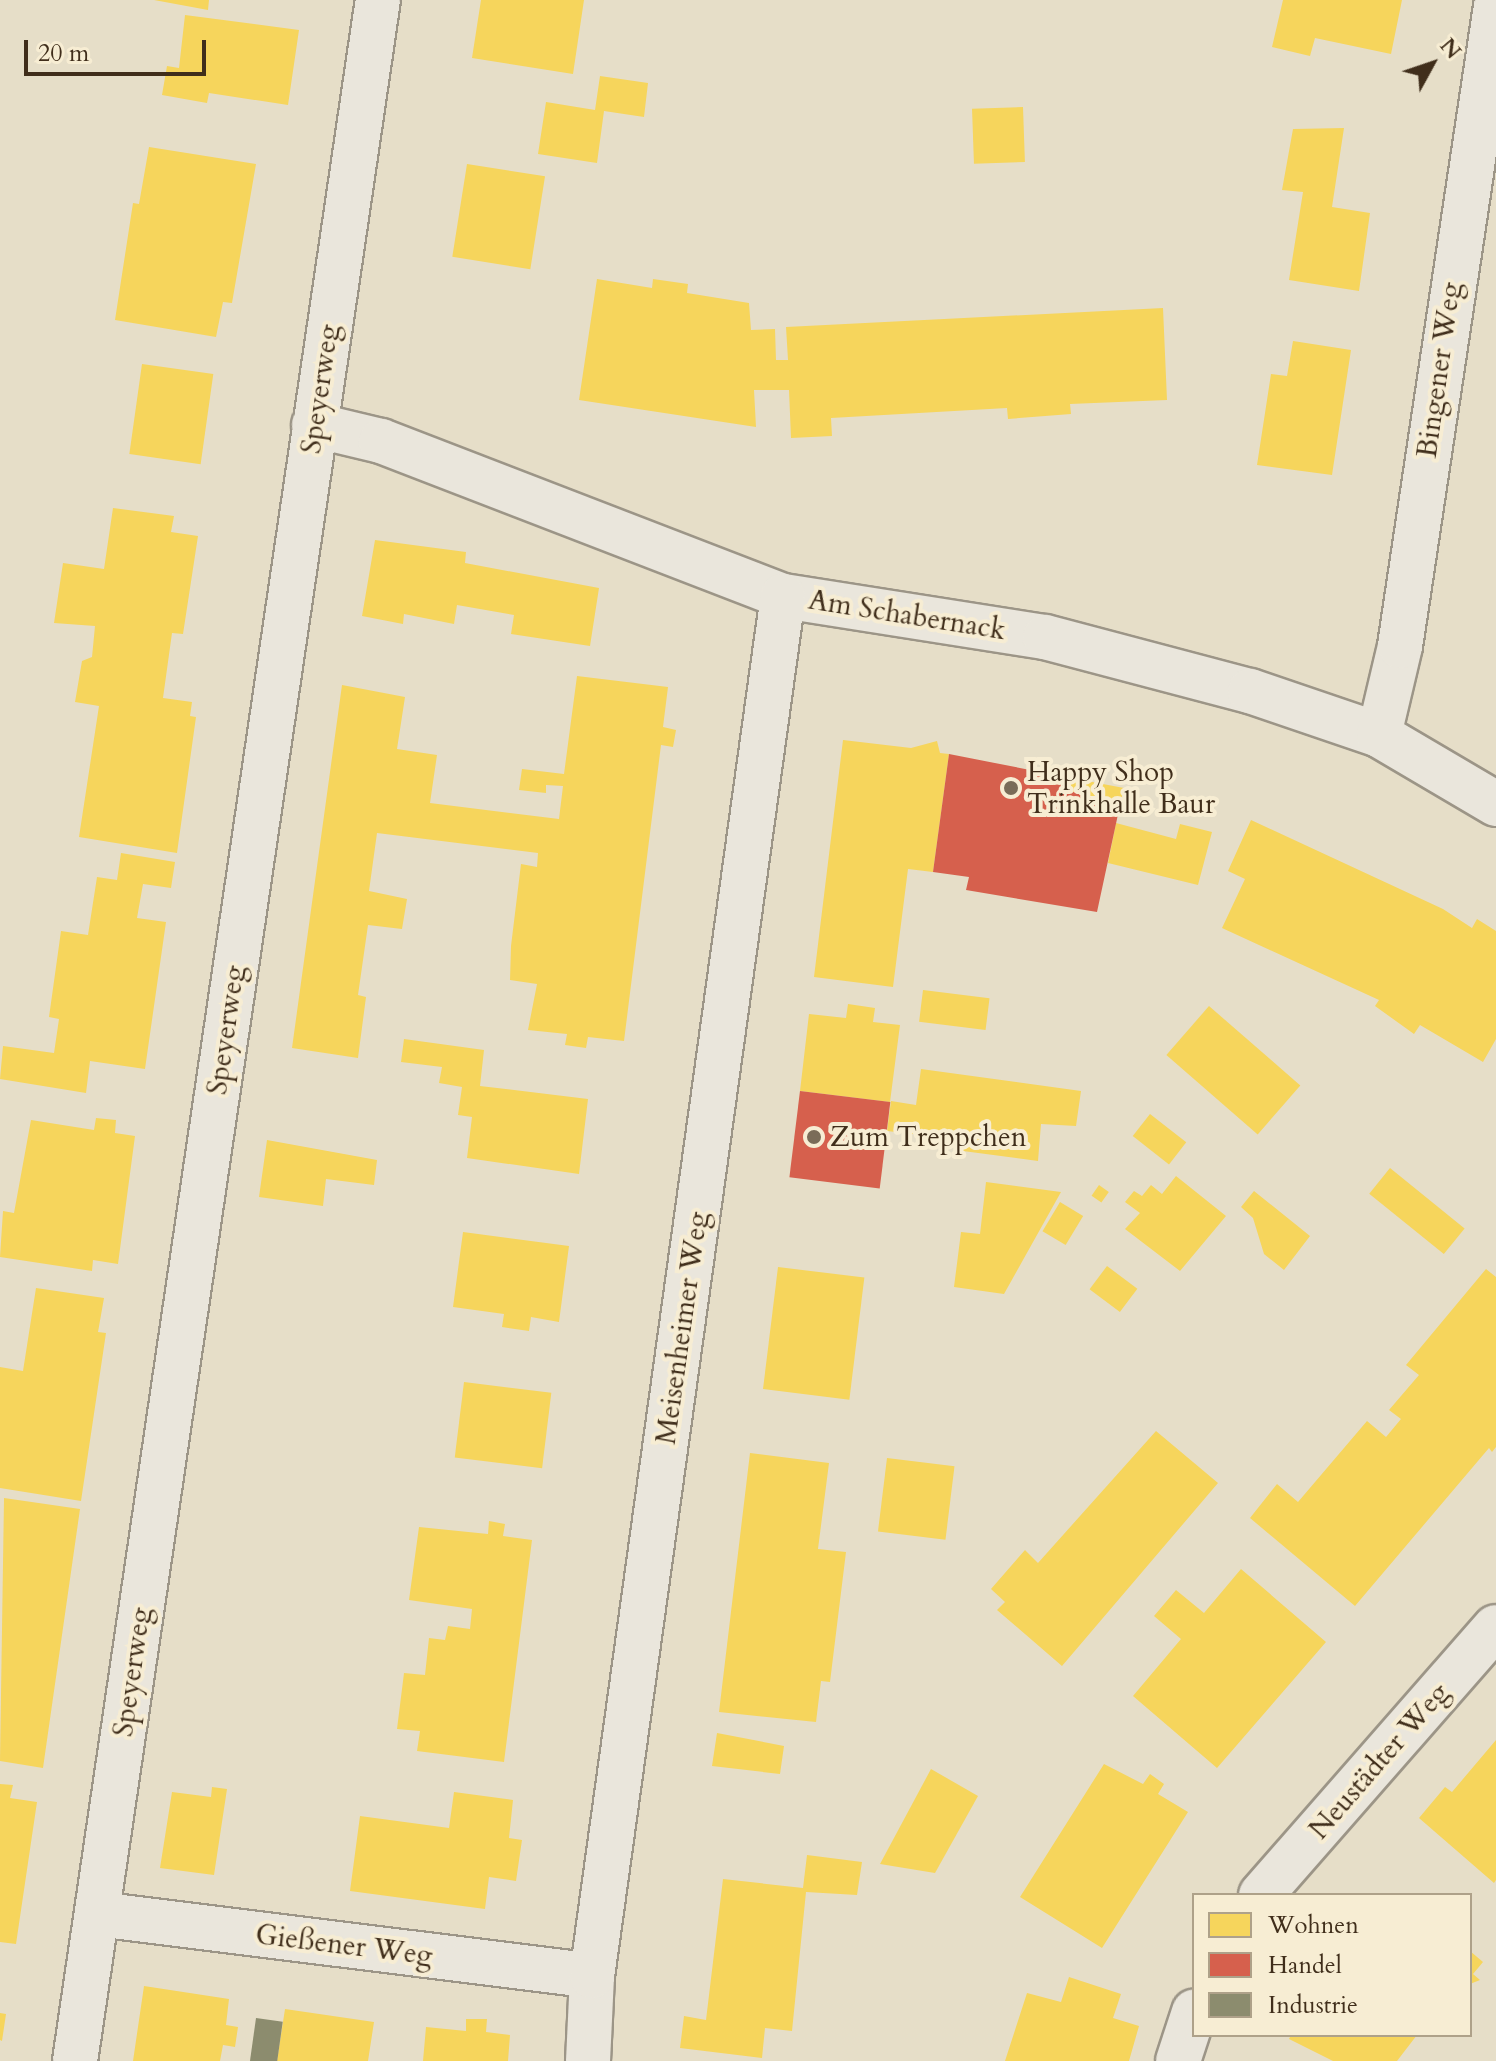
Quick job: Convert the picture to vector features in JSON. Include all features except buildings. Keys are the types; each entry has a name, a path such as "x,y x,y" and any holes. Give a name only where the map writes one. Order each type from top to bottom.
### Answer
{"street":[{"name":"Speyerweg","path":"75,2061 378,0"},
{"name":"Bingener Weg","path":"1379,735 1400,646 1496,6"},
{"name":"Am Schabernack","path":"314,425 381,441 783,596 1045,637 1250,691 1379,735 1496,804"},
{"name":"Meisenheimer Weg","path":"588,2061 592,1976 783,596"},
{"name":"Neustädter Weg","path":"1263,1893 1496,1627"},
{"name":"Gießener Weg","path":"97,1914 592,1976"},
{"path":"1178,2061 1192,2018"}],"place":[{"name":"Happy Shop Trinkhalle Baur","path":"1011,788"},
{"name":"Zum Treppchen","path":"814,1137"}]}
